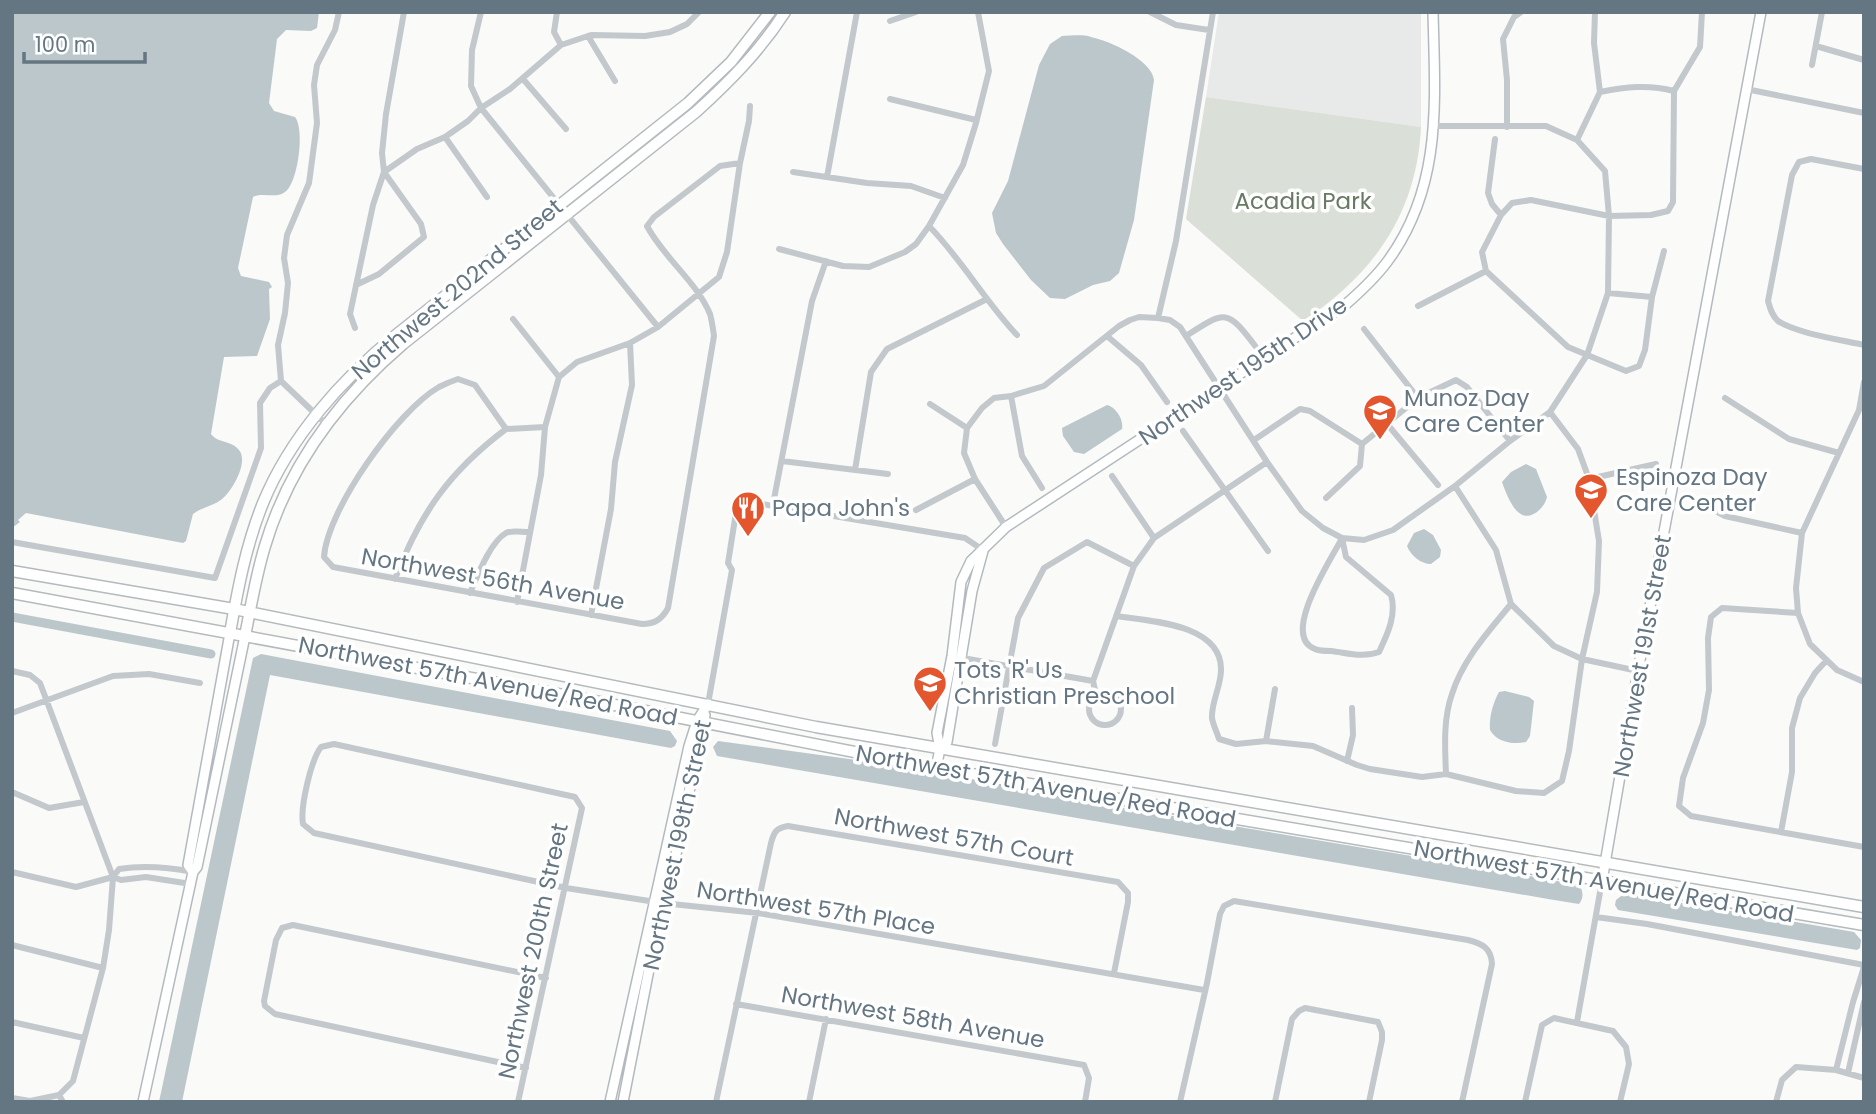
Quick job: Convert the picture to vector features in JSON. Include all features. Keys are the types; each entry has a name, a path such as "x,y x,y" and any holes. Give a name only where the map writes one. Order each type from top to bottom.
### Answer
{"main road":[{"name":"Northwest 202nd Street","path":"230,633 244,560 264,500 286,458 317,415 373,353 711,83 751,39 770,12"},
{"name":"Northwest 202nd Street","path":"245,636 260,564 275,518 293,476 326,424 381,362 719,91 760,47 785,12"},
{"name":"Northwest 57th Avenue/Red Road","path":"12,570 250,612 816,727 1864,907"},
{"name":"Northwest 57th Avenue/Red Road","path":"12,593 936,768 1864,925"}],"street":[{"path":"326,424 281,380 278,345 288,283 284,258 287,235 309,183 317,124 314,85 317,65 335,30 338,12"},
{"path":"355,328 350,314 373,205 384,172 382,153 386,114 404,12"},
{"path":"481,12 472,50 471,86 481,108 658,327"},
{"path":"557,12 554,32 561,45"},
{"path":"384,172 417,149 445,137 468,121 481,108 523,79 561,45 588,36 645,36 670,32 687,24 699,12"},
{"path":"827,177 857,12"},
{"path":"890,21 916,12"},
{"path":"779,249 843,266 869,267 916,244 963,165 976,120 989,71 978,12"},
{"path":"1150,12 1176,25 1209,30"},
{"path":"1158,318 1176,240 1213,12"},
{"name":"Northwest 195th Drive","path":"936,768 940,748 937,733 961,582 971,561 1006,527 1345,305 1387,262 1418,205 1432,153 1433,12"},
{"path":"1507,127 1507,80 1503,39 1511,15 1521,12"},
{"path":"1577,141 1600,92 1594,43 1595,12"},
{"path":"1664,251 1639,366 1626,371 1568,346 1486,271 1482,252 1501,215 1512,203 1531,200 1609,216 1651,215 1668,211 1673,202 1674,91 1700,47 1702,12"},
{"name":"Northwest 191st Street","path":"1577,1022 1638,671 1761,12"},
{"path":"1812,65 1822,12"},
{"path":"588,36 615,81"},
{"path":"1816,46 1864,60"},
{"path":"523,79 566,129"},
{"path":"1600,92 1624,87 1655,86 1674,91"},
{"path":"1746,89 1864,113"},
{"path":"890,99 976,120"},
{"path":"517,602 541,475 545,427 559,377 577,362 630,343 658,327 719,278 727,252 750,106"},
{"path":"1006,527 975,479 964,453 967,428 982,408 995,398 1044,386 1107,336 1139,317 1170,320 1180,327 1302,511 1322,528 1342,538 1364,540 1392,530 1455,486 1550,412 1587,355 1608,293 1609,216 1605,171 1577,141 1546,126 1434,126"},
{"path":"445,137 487,197"},
{"path":"1494,139 1488,193 1492,204 1501,215"},
{"path":"1864,169 1811,159 1799,162 1792,175 1768,301 1770,310 1778,321 1811,334 1864,345"},
{"path":"699,295 655,242 647,226 654,217 720,166 740,163"},
{"path":"356,285 379,274 424,237 421,224 384,172"},
{"path":"793,172 911,186 945,198"},
{"path":"929,226 948,246 1017,335"},
{"path":"774,499 812,301 826,261"},
{"path":"1418,306 1486,271"},
{"path":"1608,293 1652,297"},
{"name":"Northwest 56th Avenue","path":"506,429 475,385 458,379 438,387 392,432 357,477 329,532 324,557 334,568 642,624 658,620 667,607 714,336 710,314 699,295"},
{"path":"855,470 871,372 887,349 987,299"},
{"path":"1186,336 1213,318 1223,317 1235,320 1256,347"},
{"path":"513,319 559,377"},
{"path":"1364,329 1418,398"},
{"path":"1107,336 1141,365 1167,402"},
{"path":"591,615 611,509 615,462 632,385 630,343"},
{"path":"12,542 215,578 261,447 260,403 270,387 281,380"},
{"path":"1326,498 1360,466 1362,444 1418,398 1456,380 1467,387 1510,441"},
{"path":"1864,382 1861,410 1801,533 1796,589 1798,613 1810,643 1837,670 1864,682"},
{"path":"1011,396 1022,456 1042,488"},
{"path":"1726,398 1790,439 1839,453"},
{"path":"930,404 967,428"},
{"path":"1254,440 1300,409 1310,411 1362,444"},
{"path":"1116,616 1172,625 1207,638 1220,654 1222,671 1212,717 1219,739 1236,744 1266,741 1313,746 1370,769 1422,777 1446,774 1516,791 1544,793 1562,781 1569,751 1582,659 1597,592 1599,541 1589,479 1578,449 1550,412"},
{"path":"1388,425 1438,485"},
{"path":"395,579 409,541 444,486 478,450 506,429 545,427"},
{"path":"1183,431 1268,551"},
{"path":"782,461 888,474"},
{"path":"1096,695 1105,693 1117,700 1121,709 1119,719 1103,724 1091,718 1090,708 1096,695 1093,681 1134,566 1154,538 1267,462"},
{"path":"1589,479 1656,464"},
{"path":"1112,476 1154,538"},
{"path":"916,510 975,479"},
{"path":"1455,486 1496,550 1511,604 1554,646 1582,659 1638,671"},
{"path":"708,704 732,570 728,563 738,500 965,538 984,550"},
{"path":"1710,509 1725,516 1801,533"},
{"path":"470,593 482,564 502,535 508,532 529,532"},
{"path":"1342,538 1346,557 1383,587 1391,595 1394,604 1389,631 1379,652 1368,657 1314,649 1306,642 1303,628 1310,596 1342,538"},
{"path":"995,744 1018,618 1044,568 1087,542 1134,566"},
{"name":"Northwest 195th Drive","path":"940,748 947,742 972,591 984,550"},
{"path":"1446,774 1445,730 1452,694 1472,653 1511,604"},
{"path":"1798,613 1723,608 1711,617 1708,638 1709,690 1705,712 1683,778 1679,806 1691,816 1864,847"},
{"name":"Northwest 202nd Street","path":"193,872 188,865 230,633"},
{"name":"Northwest 202nd Street","path":"143,1102 193,872 197,867 209,818 245,636"},
{"path":"951,656 1093,681"},
{"path":"1782,832 1791,772 1792,728 1800,698 1815,673 1826,661"},
{"path":"12,671 30,675 40,683 113,877 110,930 103,968 73,1081 59,1095 30,1101 12,1098"},
{"path":"12,713 113,676 149,674 200,683"},
{"path":"1266,741 1275,689"},
{"name":"Northwest 199th Street","path":"610,1102 658,903 675,859 700,722 708,704"},
{"path":"1347,761 1352,744 1352,708"},
{"name":"Northwest 200th Street","path":"303,824 303,810 313,762 321,747 334,744 575,797 582,808 518,1102"},
{"path":"12,792 49,808 84,802"},
{"name":"Northwest 57th Place","path":"303,824 314,833 566,888 658,903 758,913 1204,990"},
{"name":"Northwest 57th Court","path":"758,913 771,843 777,830 788,826 1118,882 1128,893 1128,902 1114,973"},
{"path":"113,877 119,869 135,867 156,866 193,872"},
{"path":"155,878 156,866"},
{"path":"135,867 136,877"},
{"path":"12,872 76,887 113,877 121,880 136,877 155,878 191,884"},
{"path":"1180,1102 1220,914 1224,906 1234,901 1468,940 1488,948 1492,964 1462,1102"},
{"name":"Northwest 199th Street","path":"623,1102 658,903"},
{"path":"716,1102 758,913"},
{"path":"1596,917 1864,966 1836,1070"},
{"path":"526,1068 275,1014 265,1006 265,993 276,940 282,928 293,925 546,978"},
{"path":"12,945 103,968"},
{"path":"1848,1073 1864,1002"},
{"name":"Northwest 58th Avenue","path":"736,1004 1084,1065 1089,1077 1085,1102"},
{"path":"1275,1102 1292,1019 1305,1008 1378,1023 1382,1040 1369,1102"},
{"path":"809,1102 826,1018"},
{"path":"1525,1102 1542,1025 1554,1018 1613,1031 1626,1047 1629,1064 1620,1102"},
{"path":"12,1022 84,1038"},
{"path":"1776,1102 1782,1080 1796,1067 1836,1070 1864,1078"},
{"path":"59,1095 64,1102"}],"shaded area":[{"path":"12,12 319,12 317,28 311,31 286,30 277,39 269,103 274,111 295,117 298,123 299,156 290,187 285,192 253,197 238,268 241,276 269,282 272,287 269,289 270,319 257,356 224,357 211,434 239,450 242,455 241,469 222,499 193,514 186,541 183,543 26,513 12,528"},
{"path":"1219,12 1421,12 1421,127 1206,97"},
{"path":"1062,36 1088,36 1119,47 1146,65 1154,80 1134,220 1119,273 1110,281 1093,285 1065,299 1050,298 1031,280 996,233 992,213 1008,181 1039,65 1050,44"},
{"path":"1107,405 1119,414 1122,429 1084,454 1074,452 1063,436 1062,428"},
{"path":"1526,464 1536,469 1547,497 1536,513 1527,516 1513,506 1502,482 1511,472"},
{"path":"1424,529 1433,535 1441,550 1440,557 1431,564 1417,559 1407,546 1414,533"},
{"path":"261,654 670,731 677,741 671,748 270,675 182,1102 159,1102 253,658"},
{"path":"1499,692 1529,697 1534,701 1530,736 1526,742 1505,742 1490,730 1495,701"},
{"path":"718,741 922,769 1078,800 1580,885 1582,897 1579,904 1548,899 717,756 713,747"},
{"path":"1625,893 1854,932 1861,940 1860,948 1857,950 1618,910 1616,900"}],"green space":[{"name":"Acadia Park","path":"1206,97 1421,127 1418,158 1411,187 1387,239 1350,283 1303,321 1186,219"}],"waterway":[{"path":"12,617 211,654"}],"place":[{"name":"Munoz Day Care Center","path":"1380,441"},
{"name":"Espinoza Day Care Center","path":"1591,520"},
{"name":"Papa John's","path":"748,538"},
{"name":"Tots 'R' Us Christian Preschool","path":"930,713"}]}
